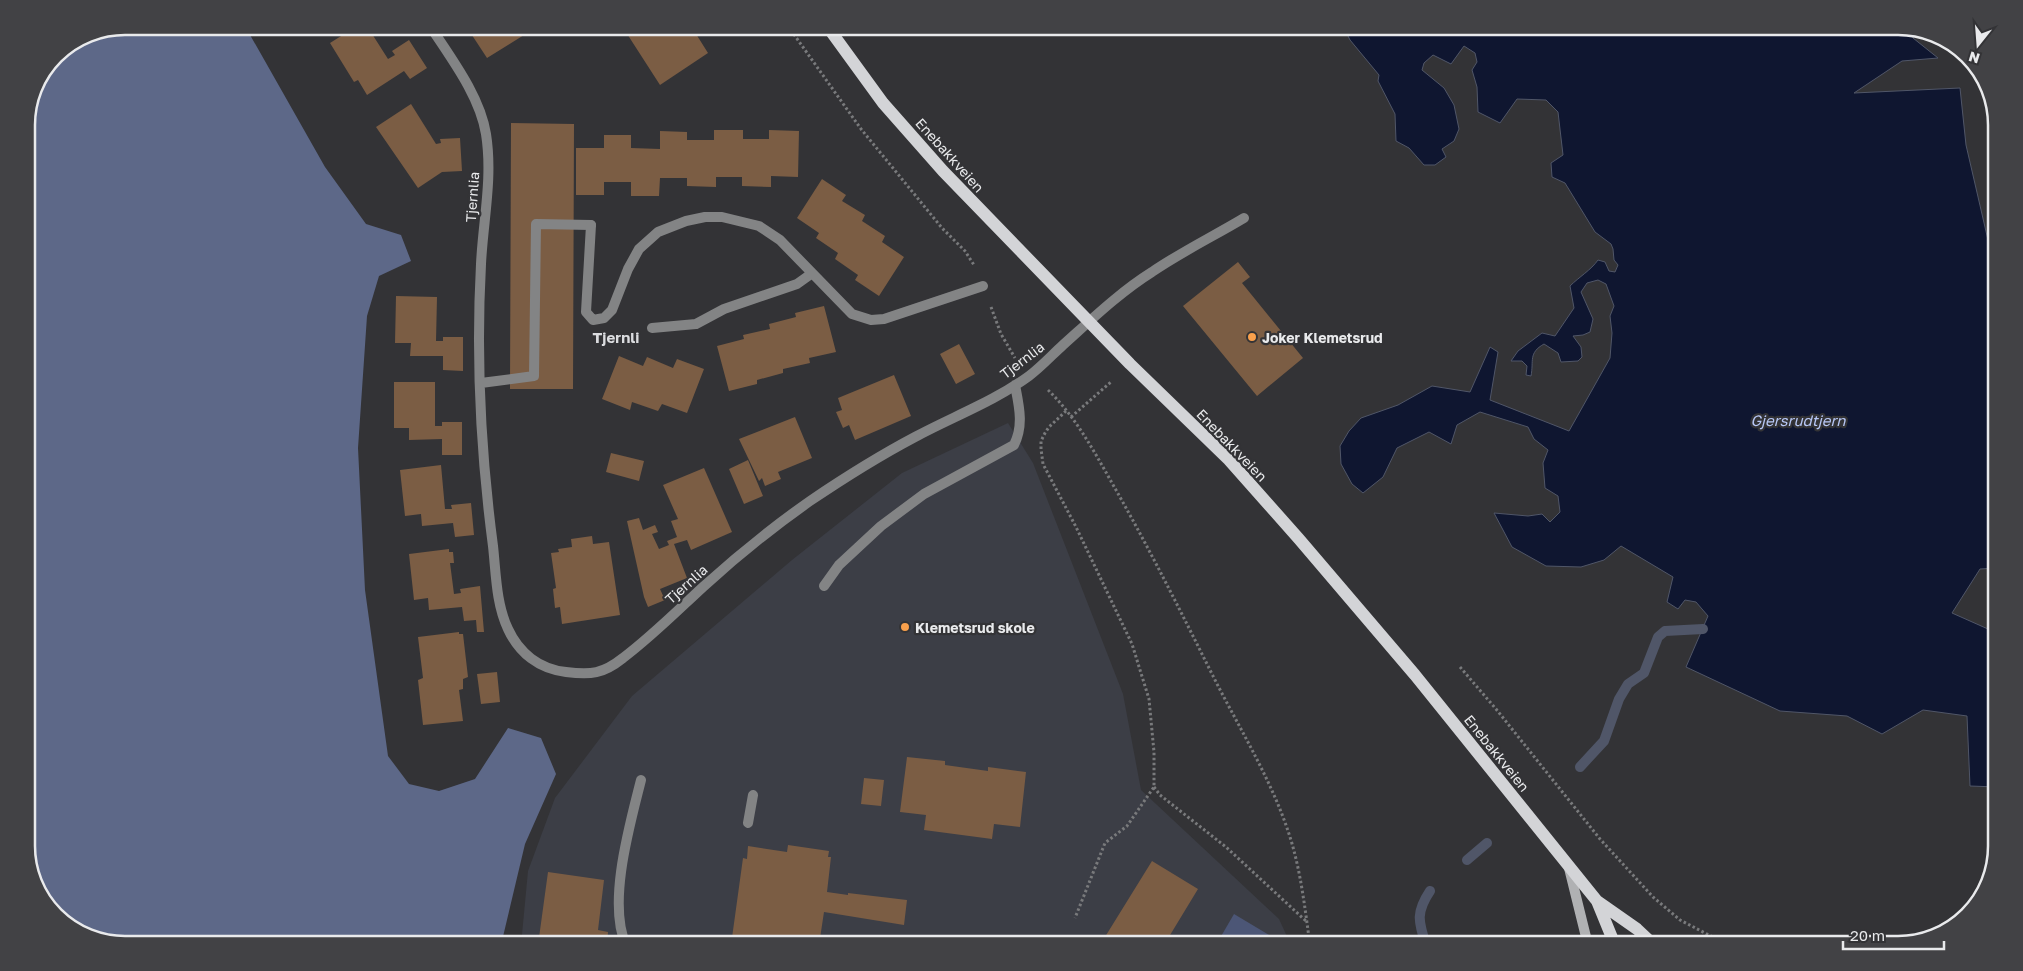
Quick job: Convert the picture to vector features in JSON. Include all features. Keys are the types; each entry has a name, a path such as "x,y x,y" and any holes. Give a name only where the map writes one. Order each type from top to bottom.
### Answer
{"main road":[{"name":"Enebakkveien","path":"834,35 883,103 976,207 1088,322 1229,460 1299,539 1415,675 1597,901 1644,936"},
{"path":"1569,867 1586,936"},
{"name":"Enebakkveien","path":"1597,901 1611,936"}],"street":[{"name":"Tjernlia","path":"436,35 478,106 486,137 488,184 480,280 481,383 487,501 501,609 507,627 516,644 529,658 540,665 554,670 592,674 604,671 624,658 775,526 812,500 915,437 1015,385 1031,374 1088,322 1150,272 1244,218"},
{"path":"481,383 534,376 536,224 591,226 586,312 592,320 604,318 612,310 628,269 639,248 658,232 686,221 705,217 722,216 759,226 780,240 852,314 871,320 884,319 984,286"},
{"path":"652,328 696,324 724,309 797,284 811,274"},
{"path":"824,586 839,565 881,526 924,494 1014,444 1020,427 1019,403 1015,385"},
{"path":"624,936 620,913 620,879 627,838 641,780"},
{"path":"748,823 753,795"}],"path":[{"path":"794,35 861,129 942,228 965,251 984,286 1008,348 1071,417 1087,440 1137,527 1256,758 1282,814 1290,838 1309,936"},
{"path":"1071,417 1106,389"},
{"path":"1066,411 1045,433 1041,449 1044,464 1119,617 1143,674 1150,699 1154,787 1160,795 1226,847 1307,923"},
{"path":"1460,667 1600,839 1653,897 1680,920 1711,936"},
{"path":"1075,918 1105,843 1126,826 1154,787"}],"shaded area":[{"path":"125,35 250,35 325,167 366,224 401,235 411,261 379,276 367,316 358,448 365,590 388,756 409,784 439,791 475,779 508,728 541,738 556,774 525,844 503,936 113,935 85,927 75,921 57,905 44,886 35,852 35,119 40,96 50,75 61,61 85,44 108,37"},
{"name":"Klemetsrud skole","path":"1008,423 1033,463 1123,694 1141,790 1279,919 1287,936 522,936 528,871 555,798 632,696 792,560 902,473"},
{"path":"1234,914 1271,936 1221,936"}],"water":[{"name":"Gjersrudtjern","path":"1348,35 1904,35 1913,37 1938,58 1902,61 1854,93 1960,88 1966,145 1988,240 1988,569 1980,569 1952,613 1988,629 1988,787 1970,786 1967,716 1923,710 1882,734 1847,716 1780,711 1686,667 1708,616 1696,602 1685,600 1678,609 1667,602 1673,577 1621,546 1604,560 1581,567 1546,566 1512,547 1494,513 1528,516 1542,514 1550,522 1560,512 1558,496 1545,488 1543,463 1548,450 1534,439 1528,427 1480,412 1457,425 1451,444 1429,432 1397,448 1383,477 1363,493 1352,484 1341,464 1340,446 1349,431 1361,418 1398,405 1432,386 1470,392 1490,347 1498,352 1490,400 1569,431 1610,358 1612,333 1610,316 1614,306 1606,284 1598,280 1587,283 1581,292 1593,319 1590,332 1573,336 1581,347 1582,357 1578,361 1561,362 1558,353 1544,344 1534,354 1531,376 1526,375 1527,366 1522,361 1511,361 1518,351 1542,333 1555,336 1574,308 1570,286 1598,260 1605,262 1609,271 1615,272 1618,265 1614,260 1611,244 1595,232 1565,183 1552,177 1551,163 1563,155 1558,112 1546,100 1517,99 1500,123 1478,112 1477,87 1472,70 1477,62 1475,53 1464,46 1451,64 1433,55 1424,63 1422,70 1444,88 1454,105 1459,129 1454,141 1442,149 1446,157 1435,165 1424,165 1409,148 1396,141 1395,114 1378,81 1379,75"}],"building":[{"path":"343,35 373,35 388,59 395,55 392,51 409,40 427,68 410,79 404,71 367,95 358,80 354,82 330,43"},
{"path":"472,35 524,35 487,58"},
{"path":"628,35 697,35 708,53 660,85"},
{"path":"411,104 436,144 441,143 440,139 460,138 462,171 442,172 418,188 376,127"},
{"path":"511,123 574,124 573,389 510,389"},
{"path":"714,130 743,130 743,139 769,139 769,130 799,131 798,177 771,176 771,187 742,186 742,177 716,177 716,187 687,186 687,178 660,178 659,196 631,196 631,182 604,182 604,195 576,195 576,148 604,148 604,135 631,135 631,148 660,149 660,131 687,132 687,140 714,140"},
{"path":"822,179 846,195 842,201 865,215 862,221 885,236 882,242 904,257 879,296 855,280 858,275 835,259 838,253 816,238 819,233 797,218"},
{"path":"1238,262 1250,277 1242,283 1303,358 1257,396 1183,306"},
{"path":"396,296 437,297 436,341 443,341 443,337 463,337 463,371 443,370 443,356 410,356 411,343 395,343"},
{"path":"824,306 836,352 809,358 810,363 783,369 783,373 757,380 757,384 729,391 717,346 744,339 743,335 770,329 769,324 796,317 795,313"},
{"path":"959,344 975,374 956,384 940,354"},
{"path":"619,356 643,366 647,357 673,368 677,359 704,369 687,413 662,404 658,411 632,402 630,410 602,399"},
{"path":"894,375 911,416 855,440 849,425 843,428 836,412 842,410 838,398"},
{"path":"394,382 435,382 435,426 442,426 442,422 462,422 462,455 442,455 442,439 409,440 409,428 394,428"},
{"path":"795,417 812,458 778,472 781,479 765,486 762,478 759,481 739,439"},
{"path":"611,453 644,461 639,481 606,472"},
{"path":"748,460 763,496 744,504 729,469"},
{"path":"441,465 445,509 452,509 451,505 471,503 474,535 455,537 453,523 422,526 421,514 405,516 400,470"},
{"path":"704,468 732,532 691,550 687,540 674,544 687,578 660,589 665,600 648,607 644,597 627,521 639,518 643,530 655,525 658,532 652,534 659,549 669,545 667,541 677,537 671,521 678,519 663,485"},
{"path":"592,536 593,544 609,542 620,615 562,624 560,607 555,608 553,589 556,588 551,553 559,552 558,549 572,547 571,539"},
{"path":"449,549 449,552 453,552 454,563 450,563 454,594 461,593 460,589 480,586 484,632 477,632 476,620 464,621 462,607 429,610 428,598 414,600 409,554"},
{"path":"459,632 459,634 463,634 468,677 463,679 463,689 459,690 463,721 423,725 418,680 423,678 418,637"},
{"path":"497,672 500,702 481,704 477,674"},
{"path":"907,757 945,761 945,765 988,771 988,767 1026,772 1020,827 994,824 992,839 924,830 926,815 900,812"},
{"path":"864,778 884,780 881,806 861,804"},
{"path":"788,845 829,851 828,857 831,857 827,892 907,900 904,925 824,912 820,936 732,936 743,858 747,859 748,846 787,852"},
{"path":"1152,861 1198,889 1169,936 1106,936"},
{"path":"548,872 604,880 598,930 608,932 608,936 539,936"}],"waterway":[{"path":"1580,767 1604,741 1619,699 1628,684 1644,673 1658,637 1665,631 1703,629"},
{"path":"1467,860 1487,843"},
{"path":"1423,936 1420,923 1420,911 1430,891"}],"place":[{"name":"Joker Klemetsrud","path":"1252,337"},
{"name":"Klemetsrud skole","path":"905,627"}],"district":[{"name":"Tjernli","path":"616,337"}]}
